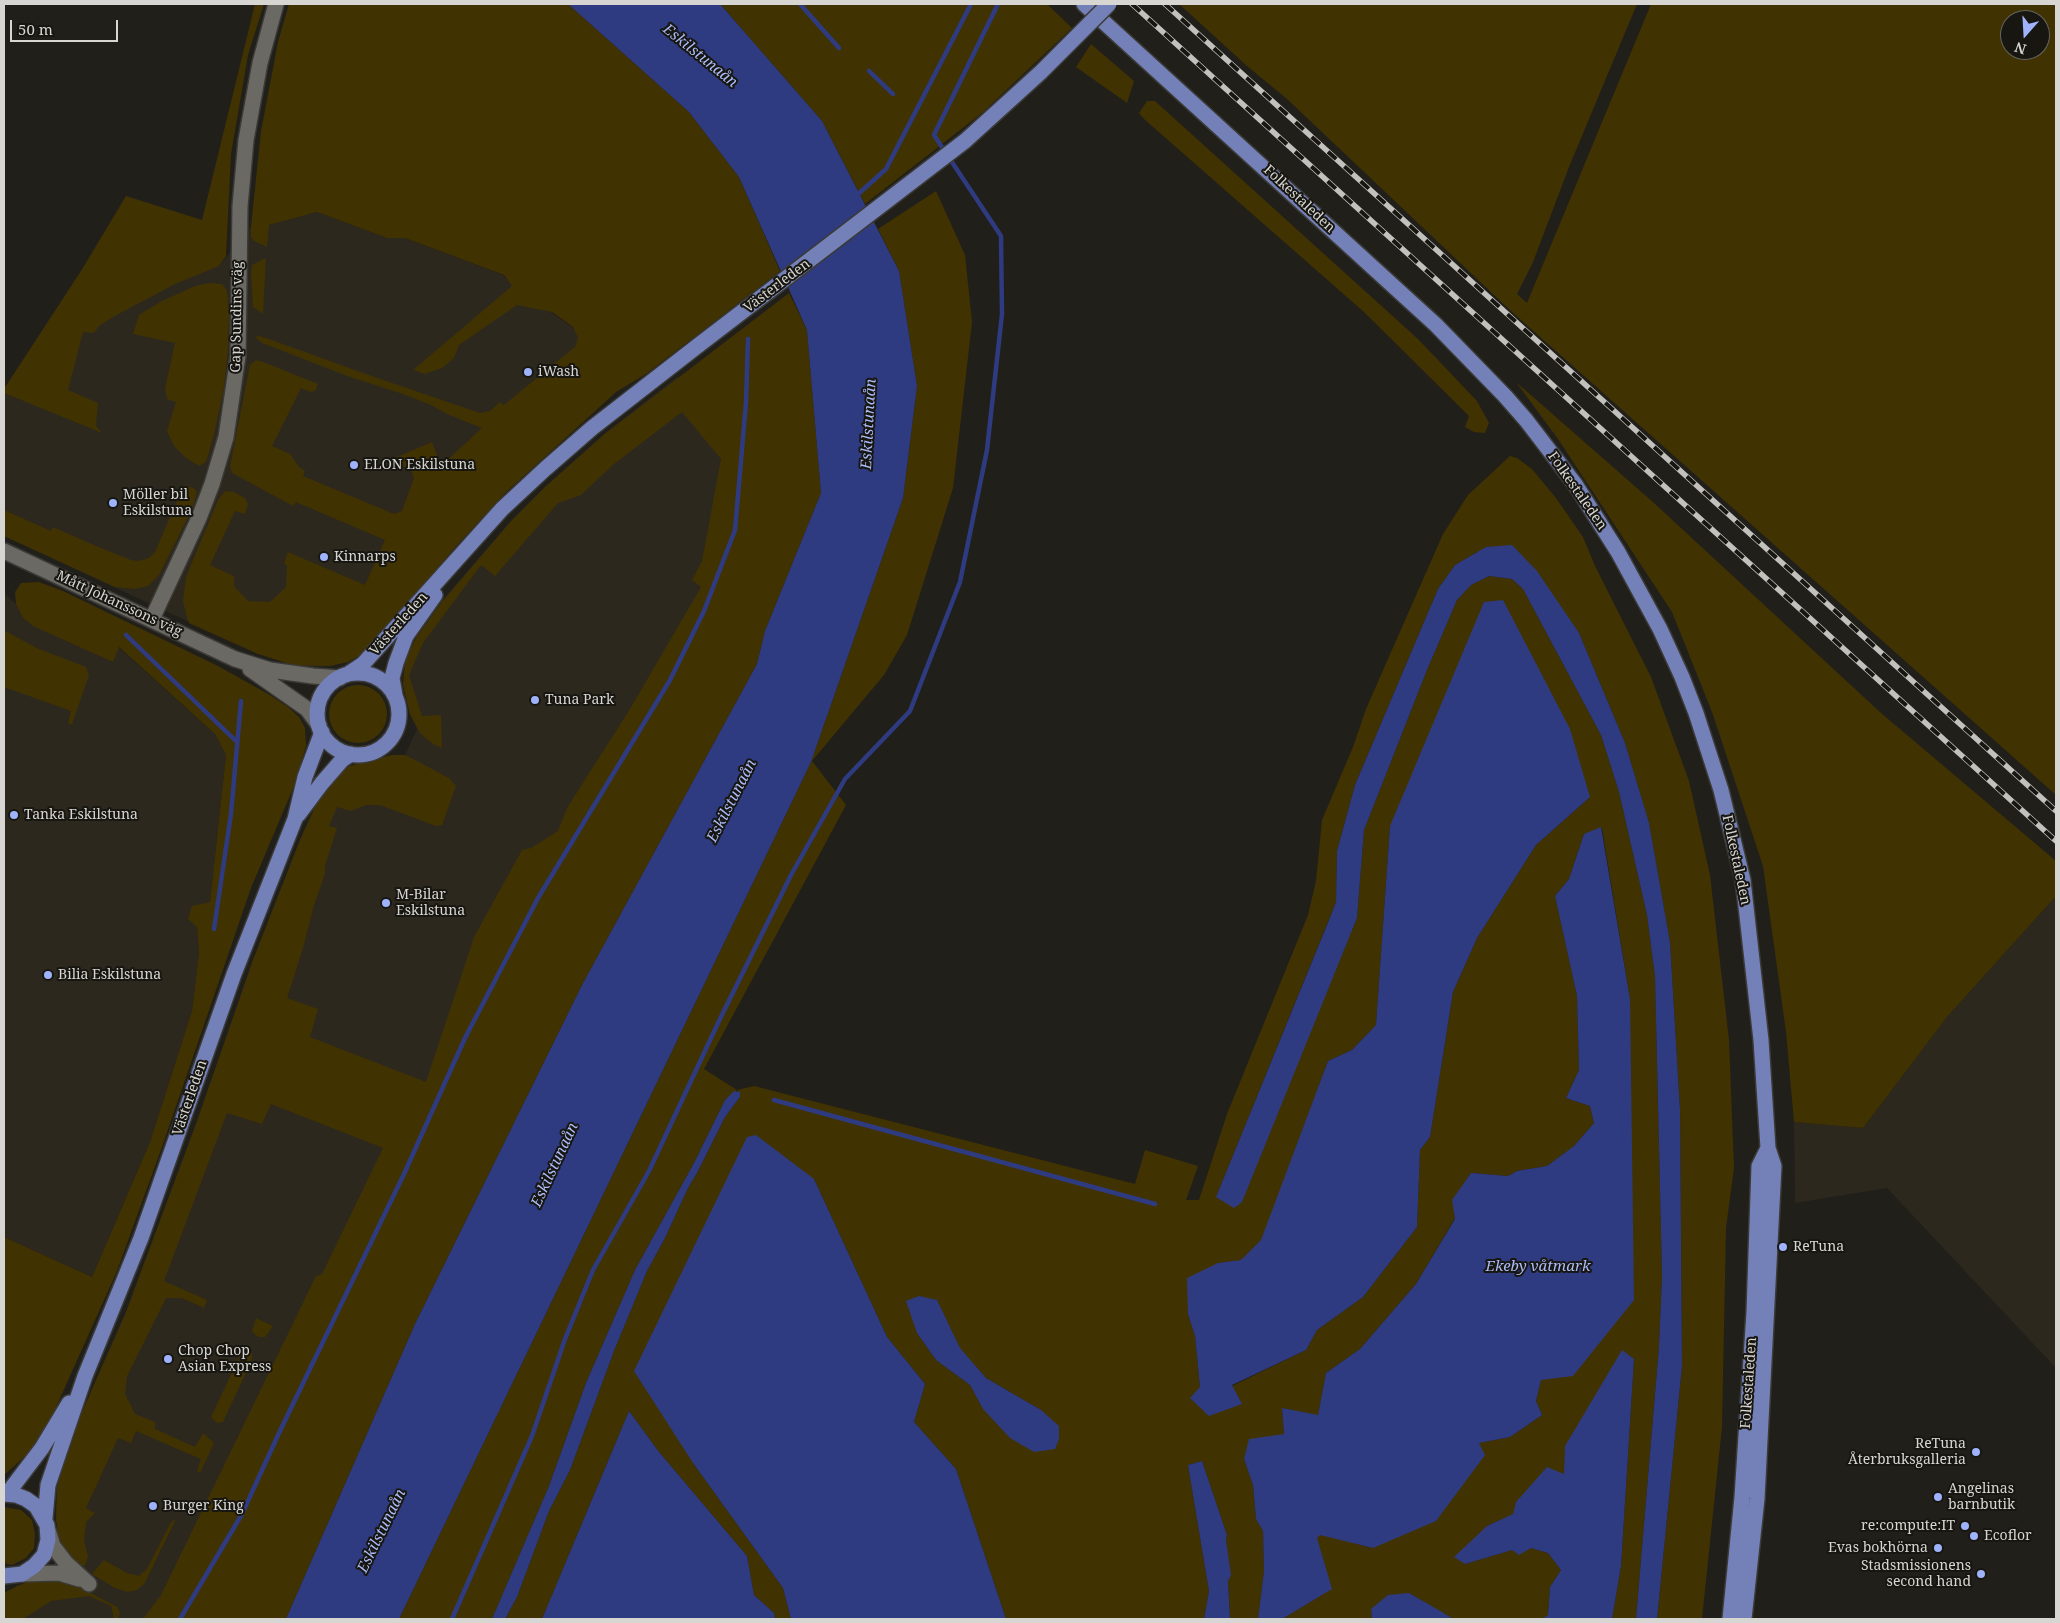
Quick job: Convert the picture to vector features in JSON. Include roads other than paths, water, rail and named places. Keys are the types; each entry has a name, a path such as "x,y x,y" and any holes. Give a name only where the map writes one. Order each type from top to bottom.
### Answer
{"main road":[{"name":"Folkestaleden","path":"1084,4 1436,325 1526,420 1575,484 1618,552 1660,629 1682,677 1696,713 1723,796 1743,880 1752,954 1768,1148 1774,1166 1757,1499 1744,1547 1730,1619"},
{"name":"Västerleden","path":"344,676 363,664 425,594 448,572 502,509 545,469 592,428 965,141 1041,72 1109,4"},
{"name":"Västerleden","path":"396,697 392,678 406,636 439,589 448,572"},
{"path":"364,674 374,676 386,684 396,697 399,720 390,740 373,752 360,755 351,754 331,744 320,728 318,713 320,699 328,686 344,676 364,674"},
{"name":"Västerleden","path":"11,1577 34,1566 44,1555 48,1540 46,1524 48,1485 84,1376 141,1238 234,974 295,818 320,728"},
{"name":"Västerleden","path":"295,818 342,760 351,754"},
{"name":"Västerleden","path":"5,1494 42,1448 84,1376"},
{"path":"5,1494 16,1495 30,1501 36,1506 46,1524"},
{"name":"Folkestaleden","path":"1744,1547 1744,1619"}],"street":[{"name":"Gap Sundins väg","path":"152,619 199,518 212,484 226,437 238,356 240,225 246,140 260,63 276,4"},
{"name":"Mått Johanssons väg","path":"4,551 235,659 270,670 313,676 344,676"},
{"name":"Mått Johanssons väg","path":"235,659 307,708 320,728"},
{"path":"11,1577 59,1573 89,1584 66,1564 53,1546 46,1524"}],"water":[{"name":"Eskilstunaån","path":"568,4 720,4 822,121 899,271 917,386 903,498 811,762 399,1619 286,1619 415,1324 582,985 757,664 765,631 821,493 807,330 739,177 689,112"},
{"path":"1512,545 1537,571 1579,633 1625,743 1649,823 1670,942 1680,1110 1682,1366 1657,1619 1636,1619 1659,1347 1662,1276 1655,976 1647,915 1619,792 1601,735 1523,589 1512,579 1489,576 1471,585 1457,600 1427,670 1364,830 1357,918 1242,1202 1234,1208 1216,1197 1336,902 1337,851 1355,785 1438,589 1455,565 1486,547"},
{"path":"1503,600 1570,729 1590,797 1536,845 1477,938 1453,992 1430,1137 1420,1150 1417,1227 1363,1297 1317,1330 1306,1350 1232,1385 1242,1404 1209,1416 1190,1398 1200,1387 1195,1336 1188,1314 1187,1278 1218,1263 1241,1260 1261,1240 1328,1061 1352,1050 1376,1025 1390,826 1484,602"},
{"name":"Ekeby våtmark","path":"1601,827 1630,999 1634,1300 1573,1376 1541,1380 1536,1401 1542,1415 1510,1437 1479,1443 1485,1455 1436,1521 1373,1548 1320,1535 1317,1538 1332,1589 1282,1619 1258,1619 1264,1571 1263,1531 1256,1519 1253,1485 1244,1459 1249,1439 1284,1434 1282,1408 1318,1415 1326,1373 1360,1349 1416,1284 1455,1219 1452,1200 1471,1173 1508,1176 1517,1171 1547,1166 1574,1146 1594,1123 1590,1106 1566,1098 1579,1070 1577,996 1555,896 1569,879 1584,834"},
{"path":"734,1091 740,1092 740,1097 725,1117 647,1271 614,1351 570,1470 549,1511 517,1597 505,1619 492,1619 549,1486 586,1383 635,1270 694,1163 725,1100"},
{"path":"756,1135 814,1179 887,1337 925,1384 914,1422 956,1469 1006,1619 791,1619 783,1588 693,1463 634,1371 747,1137"},
{"path":"919,1296 937,1300 960,1348 986,1378 1041,1410 1059,1426 1059,1439 1055,1449 1034,1452 1010,1438 983,1409 970,1385 936,1360 917,1333 906,1301"},
{"path":"1622,1350 1634,1359 1621,1566 1612,1619 1542,1619 1548,1615 1550,1587 1561,1570 1548,1553 1531,1548 1519,1555 1512,1550 1465,1564 1454,1557 1487,1526 1513,1514 1516,1502 1547,1467 1564,1474 1565,1446"},
{"path":"629,1411 659,1452 747,1556 754,1595 774,1613 775,1619 542,1619"},
{"path":"1202,1461 1227,1535 1231,1575 1228,1581 1230,1619 1204,1619 1209,1591 1188,1465"},
{"path":"1409,1593 1453,1619 1372,1619 1371,1609 1388,1595"}],"waterway":[{"path":"800,4 839,48"},
{"path":"856,196 886,169 971,4"},
{"path":"452,1619 532,1436 565,1339 593,1270 649,1171 718,1023 791,875 845,779 910,711 960,582 987,450 1002,314 1001,236 934,135 998,4"},
{"path":"869,71 893,94"},
{"path":"180,1619 242,1514 404,1174 465,1038 538,898 670,680 704,611 735,530 746,403 748,339"},
{"path":"126,635 237,742"},
{"path":"214,929 231,814 241,701"},
{"path":"774,1100 1155,1204"}],"railway":[{"path":"1132,4 2056,841"},
{"path":"1165,4 2056,811"}],"place":[{"name":"iWash","path":"528,372"},
{"name":"ELON Eskilstuna","path":"354,465"},
{"name":"Möller bil Eskilstuna","path":"113,503"},
{"name":"Kinnarps","path":"324,557"},
{"name":"Tuna Park","path":"535,700"},
{"name":"Tanka Eskilstuna","path":"14,815"},
{"name":"M-Bilar Eskilstuna","path":"386,903"},
{"name":"Bilia Eskilstuna","path":"48,975"},
{"name":"ReTuna","path":"1783,1247"},
{"name":"Chop Chop Asian Express","path":"168,1359"},
{"name":"ReTuna Återbruksgalleria","path":"1976,1452"},
{"name":"Angelinas barnbutik","path":"1938,1497"},
{"name":"Burger King","path":"153,1506"},
{"name":"re:compute:IT","path":"1965,1526"},
{"name":"Ecoflor","path":"1974,1536"},
{"name":"Evas bokhörna","path":"1938,1548"},
{"name":"Stadsmissionens second hand","path":"1981,1574"}]}
